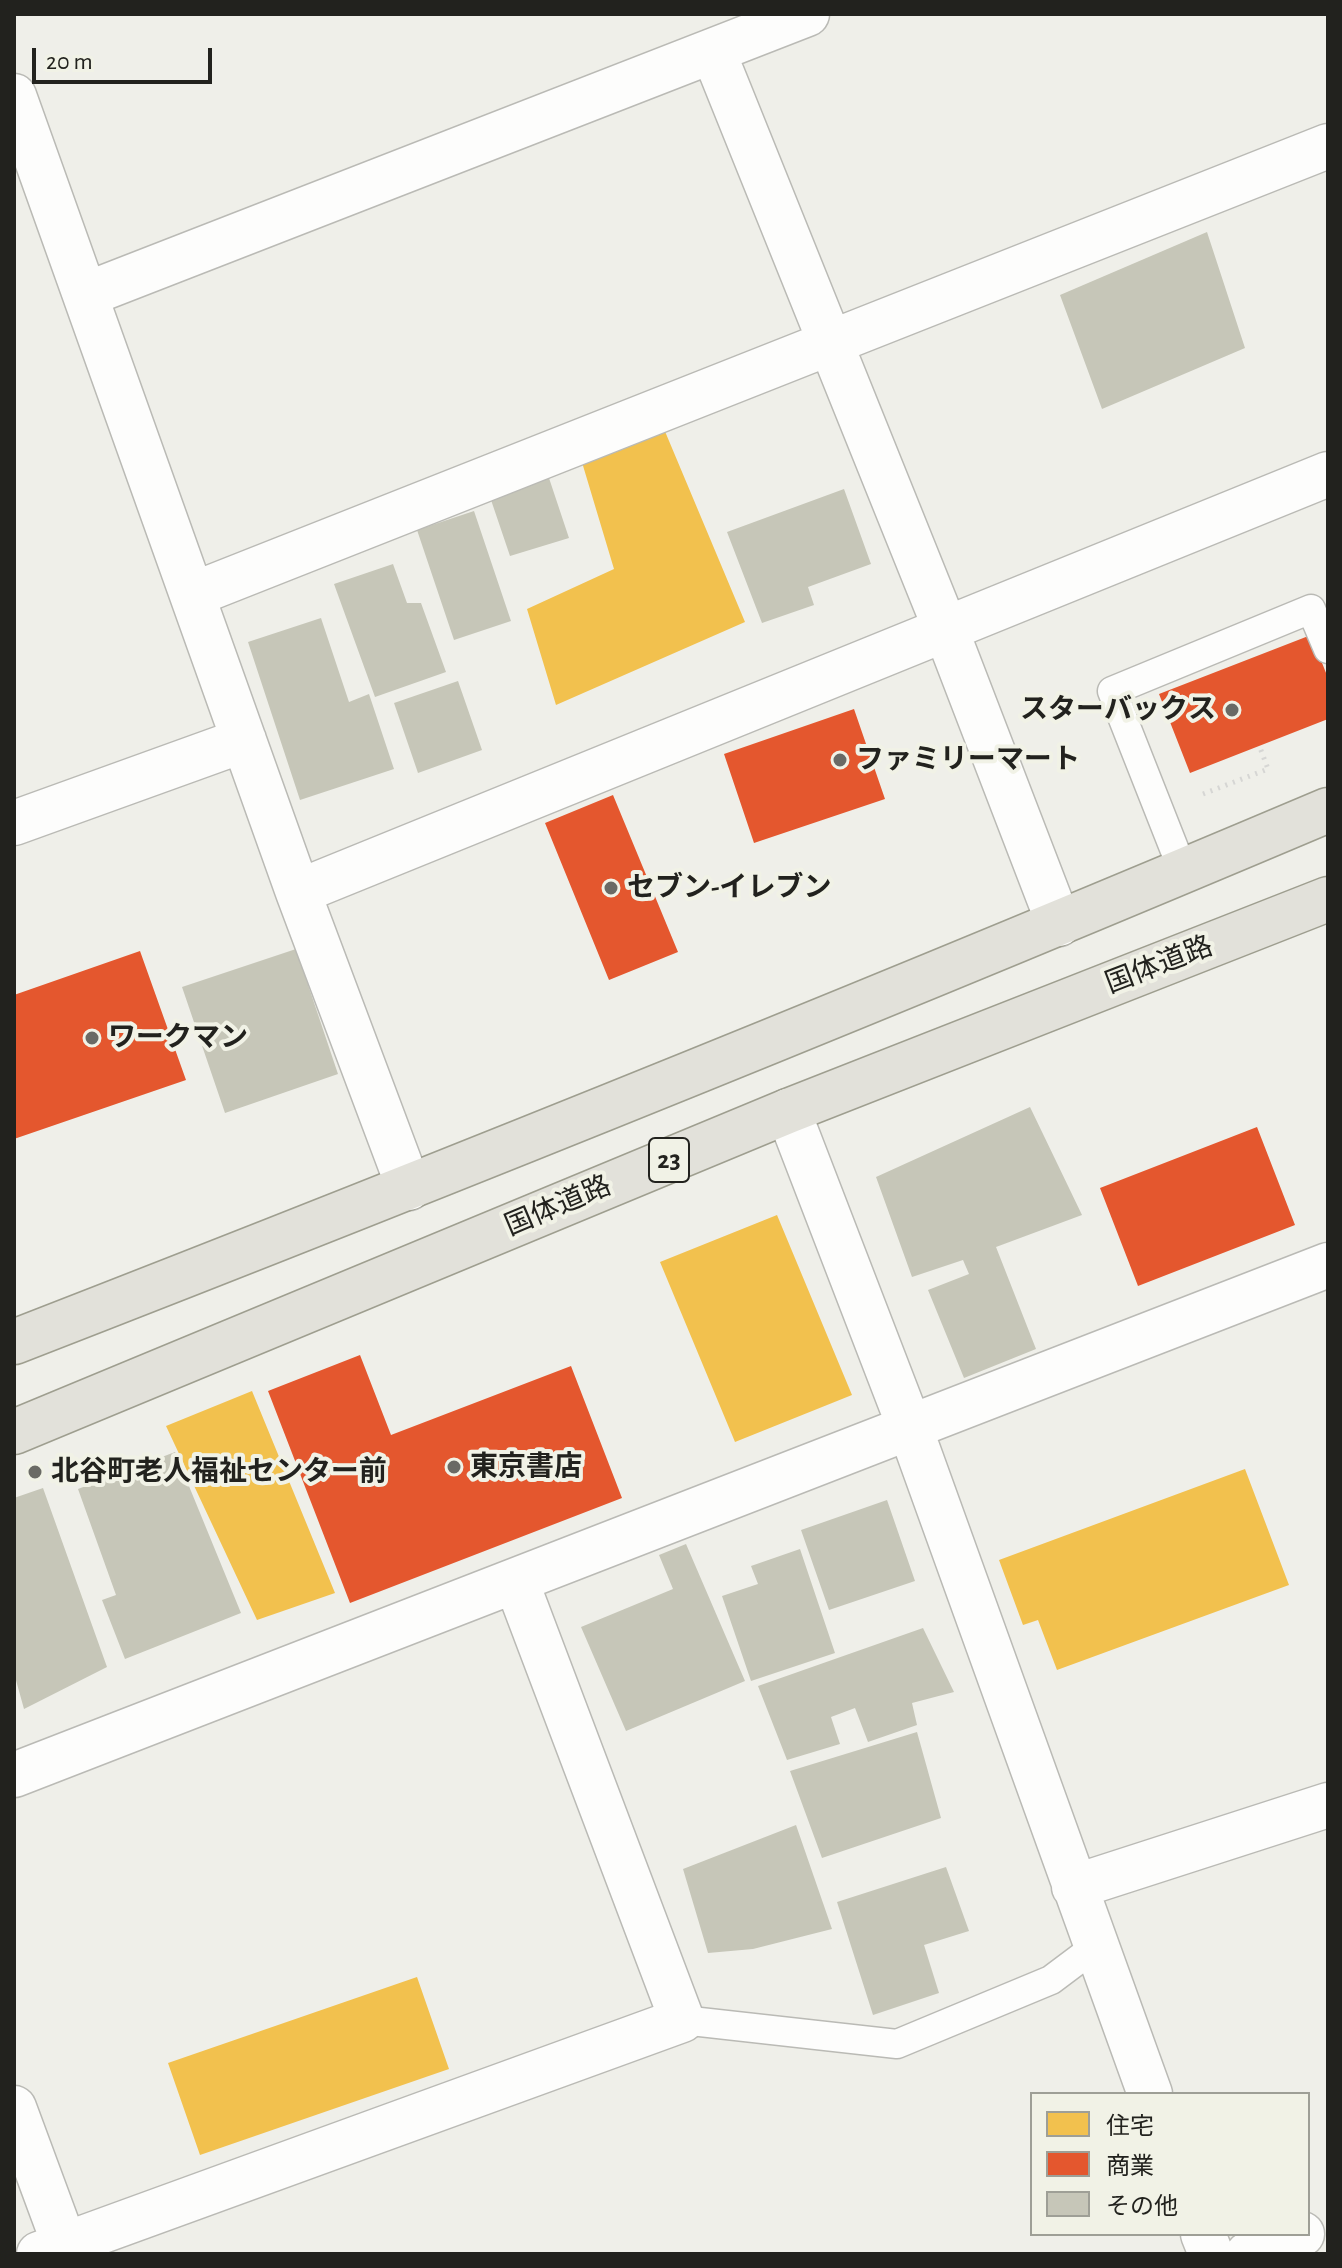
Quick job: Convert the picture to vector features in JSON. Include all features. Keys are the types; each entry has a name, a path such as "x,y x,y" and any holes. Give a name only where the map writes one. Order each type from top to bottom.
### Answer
{"main road":[{"path":"14,1342 409,1188 1059,924 1328,810"},
{"name":"国体道路","path":"14,1432 788,1111 1328,899"}],"street":[{"path":"85,295 807,14"},
{"path":"713,51 946,630 1059,924"},
{"path":"14,96 298,892 409,1188"},
{"path":"192,595 832,345 1328,146"},
{"path":"298,892 1328,474"},
{"path":"14,823 244,740"},
{"path":"788,1111 910,1428 1149,2092"},
{"path":"14,1775 1328,1265"},
{"path":"14,2108 57,2251 682,2020 516,1581"},
{"path":"1074,1887 1328,1805"},
{"path":"1248,2254 1297,2236"}],"lane":[{"path":"1183,871 1112,691 1311,609 1328,649"},
{"path":"682,2020 897,2044 1051,1980 1095,1947"}],"path":[{"path":"1189,800 1268,769 1259,745"}],"building: 住宅":[{"path":"664,429 745,622 556,705 527,609 614,569 581,459"},
{"path":"777,1215 852,1395 735,1442 660,1262"},
{"path":"252,1391 335,1593 257,1620 166,1426"},
{"path":"1245,1469 1289,1585 1057,1670 1038,1620 1023,1625 999,1560"},
{"path":"417,1977 449,2069 200,2155 168,2063"}],"building: 商業":[{"path":"1311,635 1328,678 1328,719 1190,773 1159,694"},
{"path":"854,709 885,799 754,843 724,754"},
{"name":"セブン-イレブン","path":"613,795 678,952 609,980 545,823"},
{"name":"ワークマン","path":"140,951 186,1080 14,1139 14,995"},
{"path":"1257,1127 1295,1225 1138,1286 1100,1188"},
{"name":"東京書店","path":"360,1355 391,1435 571,1366 622,1498 350,1603 268,1391"}],"building: その他":[{"path":"1207,232 1245,348 1102,409 1060,295"},
{"path":"549,478 569,538 510,556 490,497"},
{"path":"844,489 871,564 808,587 814,605 762,623 727,532"},
{"path":"474,511 511,621 454,640 417,530"},
{"path":"393,564 407,603 421,603 446,672 375,697 334,584"},
{"path":"321,618 349,702 369,694 394,769 300,800 248,642"},
{"path":"458,681 482,750 418,773 394,703"},
{"path":"296,949 338,1074 225,1113 182,987"},
{"path":"1030,1107 1082,1215 996,1247 1036,1349 964,1378 928,1290 969,1274 963,1260 912,1277 876,1177"},
{"path":"175,1452 241,1613 125,1659 102,1600 116,1595 78,1489"},
{"path":"43,1488 107,1667 24,1709 14,1673 14,1498"},
{"path":"887,1500 915,1581 829,1610 801,1530"},
{"path":"686,1544 745,1681 626,1731 581,1627 673,1589 659,1555"},
{"path":"800,1549 835,1653 751,1681 722,1596 758,1584 751,1566"},
{"path":"923,1628 954,1692 912,1703 917,1725 868,1742 855,1708 831,1717 840,1744 787,1760 758,1686"},
{"path":"917,1732 941,1818 822,1858 790,1771"},
{"path":"796,1825 832,1929 753,1949 708,1953 683,1869"},
{"path":"946,1867 969,1931 924,1945 939,1993 873,2015 837,1902"}],"place":[{"name":"スターバックス","path":"1232,710"},
{"name":"ファミリーマート","path":"840,760"},
{"name":"セブン-イレブン","path":"611,888"},
{"name":"ワークマン","path":"92,1038"},
{"name":"東京書店","path":"454,1467"},
{"name":"北谷町老人福祉センター前","path":"35,1472"}]}
